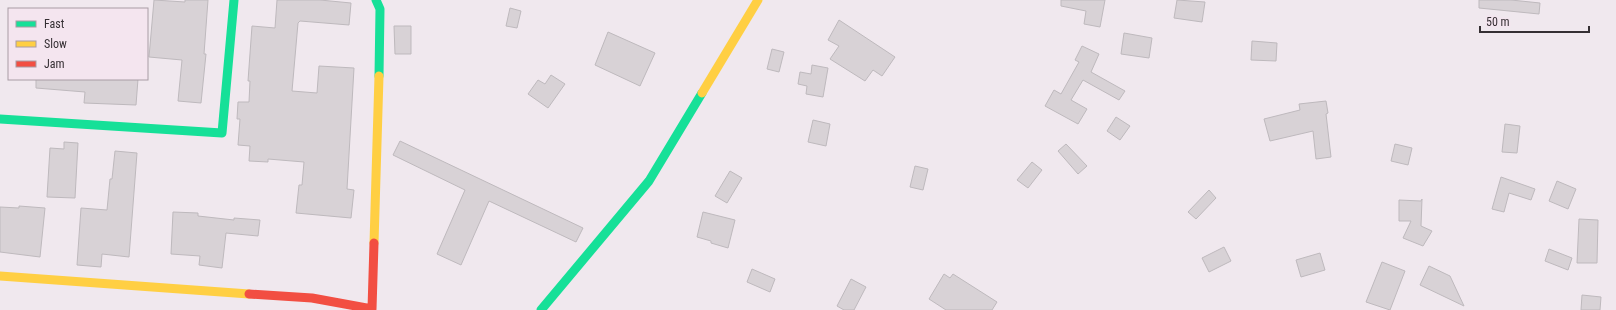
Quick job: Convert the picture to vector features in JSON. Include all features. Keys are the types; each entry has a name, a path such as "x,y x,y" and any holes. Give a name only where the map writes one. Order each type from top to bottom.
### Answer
{"street":[{"path":"0,119 222,133 234,0"},
{"path":"0,276 312,298 372,309 378,136 380,9 376,0"},
{"path":"541,310 649,181 758,0"}],"building":[{"path":"154,0 185,2 185,0 208,0 204,54 206,54 201,103 178,101 182,60 149,57"},
{"path":"277,0 320,0 351,3 349,25 300,21 298,23 292,91 317,93 319,66 354,68 347,189 354,190 351,218 296,213 299,185 302,185 304,162 268,159 268,162 249,161 250,146 238,145 240,119 237,119 238,102 249,102 250,81 248,81 252,26 275,28"},
{"path":"1061,0 1105,0 1100,27 1084,24 1086,11 1061,6"},
{"path":"1177,0 1205,2 1202,22 1174,18"},
{"path":"1479,0 1511,0 1540,3 1539,14 1479,8"},
{"path":"510,8 521,11 517,28 506,26"},
{"path":"839,20 895,57 882,76 873,70 865,81 830,59 839,46 828,40"},
{"path":"394,26 411,26 411,54 395,54"},
{"path":"608,32 655,53 640,86 595,65"},
{"path":"1124,33 1152,38 1149,58 1121,54"},
{"path":"1252,41 1277,43 1276,61 1251,60"},
{"path":"1082,46 1099,54 1091,72 1125,91 1119,100 1083,80 1071,100 1087,109 1078,124 1045,106 1054,90 1061,94 1079,62 1075,60"},
{"path":"772,49 784,52 779,72 767,69"},
{"path":"812,65 828,68 823,97 806,94 807,86 798,84 800,72 811,74"},
{"path":"551,75 565,84 548,108 528,94 538,80 545,84"},
{"path":"36,80 138,80 136,105 84,103 85,92 36,88"},
{"path":"1326,101 1331,157 1316,159 1313,131 1270,141 1264,119 1300,110 1299,104"},
{"path":"1116,117 1130,126 1120,140 1107,131"},
{"path":"813,120 830,124 826,146 808,142"},
{"path":"1505,124 1520,126 1517,153 1502,152"},
{"path":"400,141 583,228 576,242 489,201 461,265 437,254 465,190 393,155"},
{"path":"64,142 78,143 75,198 47,197 50,148 64,149"},
{"path":"1066,144 1087,166 1078,174 1058,151"},
{"path":"1395,144 1412,148 1408,165 1391,161"},
{"path":"115,151 137,153 129,257 102,254 101,267 77,265 81,208 107,210"},
{"path":"1032,162 1042,170 1028,188 1017,180"},
{"path":"915,166 928,169 923,190 910,187"},
{"path":"730,171 742,178 727,203 715,196"},
{"path":"1501,177 1535,189 1531,200 1509,193 1504,212 1492,209"},
{"path":"1557,181 1576,189 1568,209 1549,201"},
{"path":"1209,190 1216,198 1196,219 1188,212"},
{"path":"1422,199 1421,226 1432,231 1423,246 1403,238 1411,221 1399,221 1399,200 1421,201"},
{"path":"19,206 45,208 40,257 0,252 0,207 19,208"},
{"path":"173,212 198,213 198,216 234,220 234,218 260,220 258,236 226,233 222,268 199,265 200,256 171,254"},
{"path":"703,212 735,220 728,248 697,237"},
{"path":"1579,219 1598,220 1597,263 1577,263"},
{"path":"1224,247 1231,261 1209,272 1202,258"},
{"path":"1549,249 1572,258 1568,270 1545,261"},
{"path":"1320,253 1325,270 1301,277 1296,260"},
{"path":"1382,262 1405,271 1390,310 1366,302"},
{"path":"1429,266 1450,276 1464,306 1420,285"},
{"path":"752,269 775,279 770,292 747,282"},
{"path":"944,274 950,278 953,274 997,302 992,310 946,310 929,299"},
{"path":"851,279 866,287 854,310 844,310 837,306"},
{"path":"1582,295 1601,297 1600,310 1581,310"}],"traffic: fast":[{"path":"0,119 222,133 234,0"},
{"path":"376,0 380,9 379,76"},
{"path":"541,310 649,181 702,93"}],"traffic: slow":[{"path":"702,93 758,0"},
{"path":"374,243 379,76"},
{"path":"0,276 249,294"}],"traffic: jam":[{"path":"249,294 312,298 372,309 374,243"}]}
